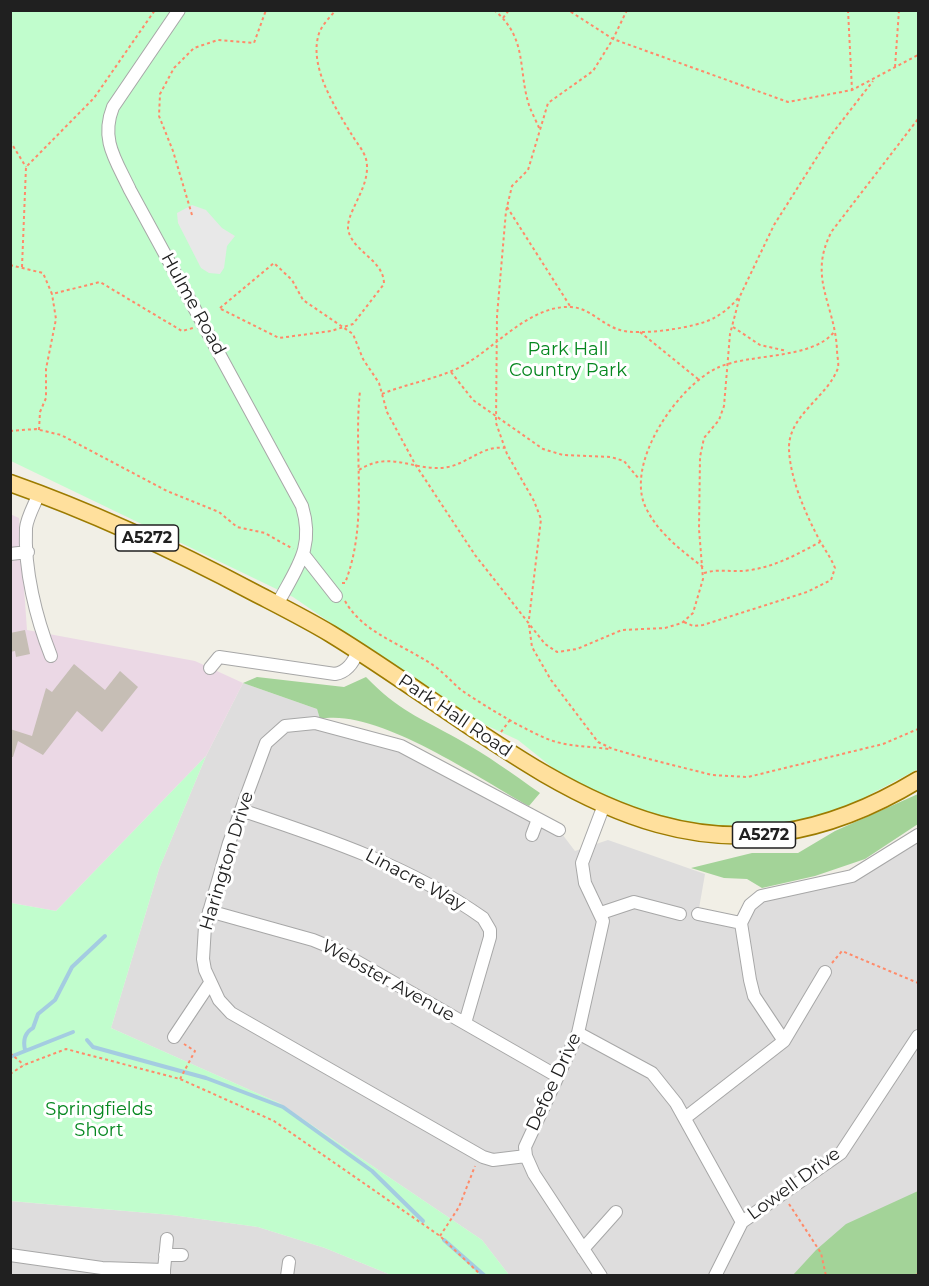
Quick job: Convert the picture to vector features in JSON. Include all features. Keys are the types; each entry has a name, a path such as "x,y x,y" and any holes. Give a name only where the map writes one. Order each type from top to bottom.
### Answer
{"main road":[{"name":"Park Hall Road","path":"10,483 39,493 190,558 358,650 489,741 562,785 632,818 706,834 762,835 805,828 838,818 918,780"}],"street":[{"name":"Hulme Road","path":"180,10 113,107 107,123 107,136 130,189 302,506 308,529 303,554 277,605"},
{"path":"39,493 26,526 40,628 51,656"},
{"path":"10,554 28,552"},
{"path":"303,554 336,596"},
{"path":"210,668 219,657 340,674 351,664 358,650"},
{"name":"Harington Drive","path":"526,1156 493,1160 480,1155 248,1024 231,1013 210,983 203,959 209,911 241,810 266,743 285,726 315,723 401,746 559,830"},
{"path":"604,805 582,863 585,883 601,913 634,902 680,914"},
{"name":"Linacre Way","path":"241,810 353,848 383,861 483,918 490,930 490,937 465,1023"},
{"path":"532,835 538,819"},
{"path":"784,1041 754,996 741,923 750,905 761,896 852,876 918,835"},
{"name":"Webster Avenue","path":"209,911 313,940 335,949 557,1076"},
{"name":"Defoe Drive","path":"601,913 602,931 578,1033 525,1147 526,1156 582,1249 601,1275"},
{"path":"698,914 741,923"},
{"path":"685,1119 784,1041 825,972"},
{"path":"174,1037 210,983"},
{"path":"578,1033 652,1072 685,1119 742,1222"},
{"name":"Lowell Drive","path":"715,1275 742,1222 841,1153 918,1036"},
{"path":"582,1249 616,1212"},
{"path":"10,1255 102,1272 164,1273 167,1239"},
{"path":"165,1255 182,1255"}],"path":[{"path":"26,167 94,98 155,10"},
{"path":"192,215 173,151 159,116 160,94 174,68 194,48 218,40 254,43 266,10"},
{"path":"336,10 318,37 318,59 336,108 366,159 365,182 357,206 349,216 347,227 358,247 375,262 384,276 384,284 353,324 341,329 279,338 220,309 274,264 292,280 303,300 341,329 353,334 382,394 387,412 415,464 475,555 545,644 557,652 577,649 622,630 665,628 683,622 693,613 700,595 703,573 699,529 700,458 704,438 719,420 724,406 726,364 740,296 774,225 831,135 873,81"},
{"path":"494,10 503,18 518,41 530,107 540,130"},
{"path":"503,18 509,10"},
{"path":"568,10 613,39 788,102 852,90 873,81 918,55"},
{"path":"627,10 613,39 593,70 548,103 528,170 512,186 507,207 500,263 496,341 496,419 505,448 534,501 541,519 529,621 532,647 551,680 598,742 613,749 712,775 748,777 883,744 918,729"},
{"path":"848,10 852,90"},
{"path":"895,67 899,10"},
{"path":"683,622 693,626 703,625 820,587 831,580 836,568 820,542 793,474 789,450 790,437 796,425 809,406 826,389 838,368 834,332 821,273 822,249 832,231 918,119"},
{"path":"10,141 26,167 21,267"},
{"path":"507,207 571,308"},
{"path":"10,265 43,273 52,294 56,319 46,369 46,398 40,412 39,430"},
{"path":"52,294 100,282 182,331 205,326"},
{"path":"382,394 464,365 496,341 554,309 571,308 587,311 619,330 640,332 706,321 724,311 740,296"},
{"path":"733,327 760,345 789,351"},
{"path":"640,332 699,379"},
{"path":"639,479 660,425 674,402 699,379 726,364 814,345 834,332"},
{"path":"450,371 466,393 496,419 543,449 564,455 611,456 624,461 639,479 646,508 660,529 680,550 703,567"},
{"path":"360,391 357,416 360,492 353,562 345,583 345,603 358,618 378,634 438,669 459,688 491,710 546,738 568,746 613,749"},
{"path":"10,431 39,430 61,435 167,491 219,513 237,528 265,533 303,554"},
{"path":"359,470 383,459 449,467 494,447 505,448"},
{"path":"703,573 718,568 748,571 764,567 820,542"},
{"path":"327,582 345,583"},
{"path":"825,972 842,951 918,983"},
{"path":"174,1037 195,1051 180,1079"},
{"path":"10,1074 24,1065 66,1049 180,1079 274,1121 440,1236 482,1275"},
{"path":"10,1053 24,1065"},
{"path":"440,1236 459,1207 480,1155"},
{"path":"783,1194 820,1253 826,1275"}],"shaded area":[{"path":"192,205 206,210 222,228 235,236 227,246 224,268 220,274 209,273 201,268 178,223 177,213"},
{"path":"10,514 19,518 27,630 195,661 243,683 206,756 56,911 11,903"},
{"path":"243,683 317,709 320,719 371,737 559,830 575,851 608,840 705,874 698,914 721,919 744,913 777,893 864,869 918,839 918,1275 509,1275 482,1240 279,1103 111,1028 159,869 206,756"},
{"path":"10,1201 172,1215 258,1227 325,1248 391,1275 11,1275"}],"green space":[{"name":"Park Hall Country Park","path":"10,11 918,11 918,769 854,803 811,818 774,826 732,829 694,825 657,816 600,795 558,772 518,740 466,716 293,597 11,461"},
{"path":"257,677 344,687 366,677 399,706 458,739 540,793 529,806 456,763 398,734 343,718 320,719 317,709 243,683"},
{"name":"Springfields Short","path":"206,756 159,869 111,1028 279,1103 482,1240 509,1275 391,1275 325,1248 258,1227 172,1215 11,1201 11,903 56,911"},
{"path":"918,794 918,824 865,859 815,876 762,888 747,879 724,878 691,868 752,853 798,853 835,831"},
{"path":"918,1191 918,1275 793,1275 816,1250 846,1224"}],"building":[{"path":"25,630 30,654 16,657 15,651 10,652 10,633"},
{"path":"74,664 105,690 120,671 138,687 102,732 77,711 43,755 18,741 13,757 10,757 10,729 32,736 46,688 52,692"}],"waterway":[{"path":"25,1050 25,1038 33,1028 38,1014 55,1000 72,967 105,936"},
{"path":"10,1057 73,1032"},
{"path":"87,1040 93,1047 206,1078 283,1107 372,1171 423,1221"},
{"path":"444,1240 485,1276"}]}
